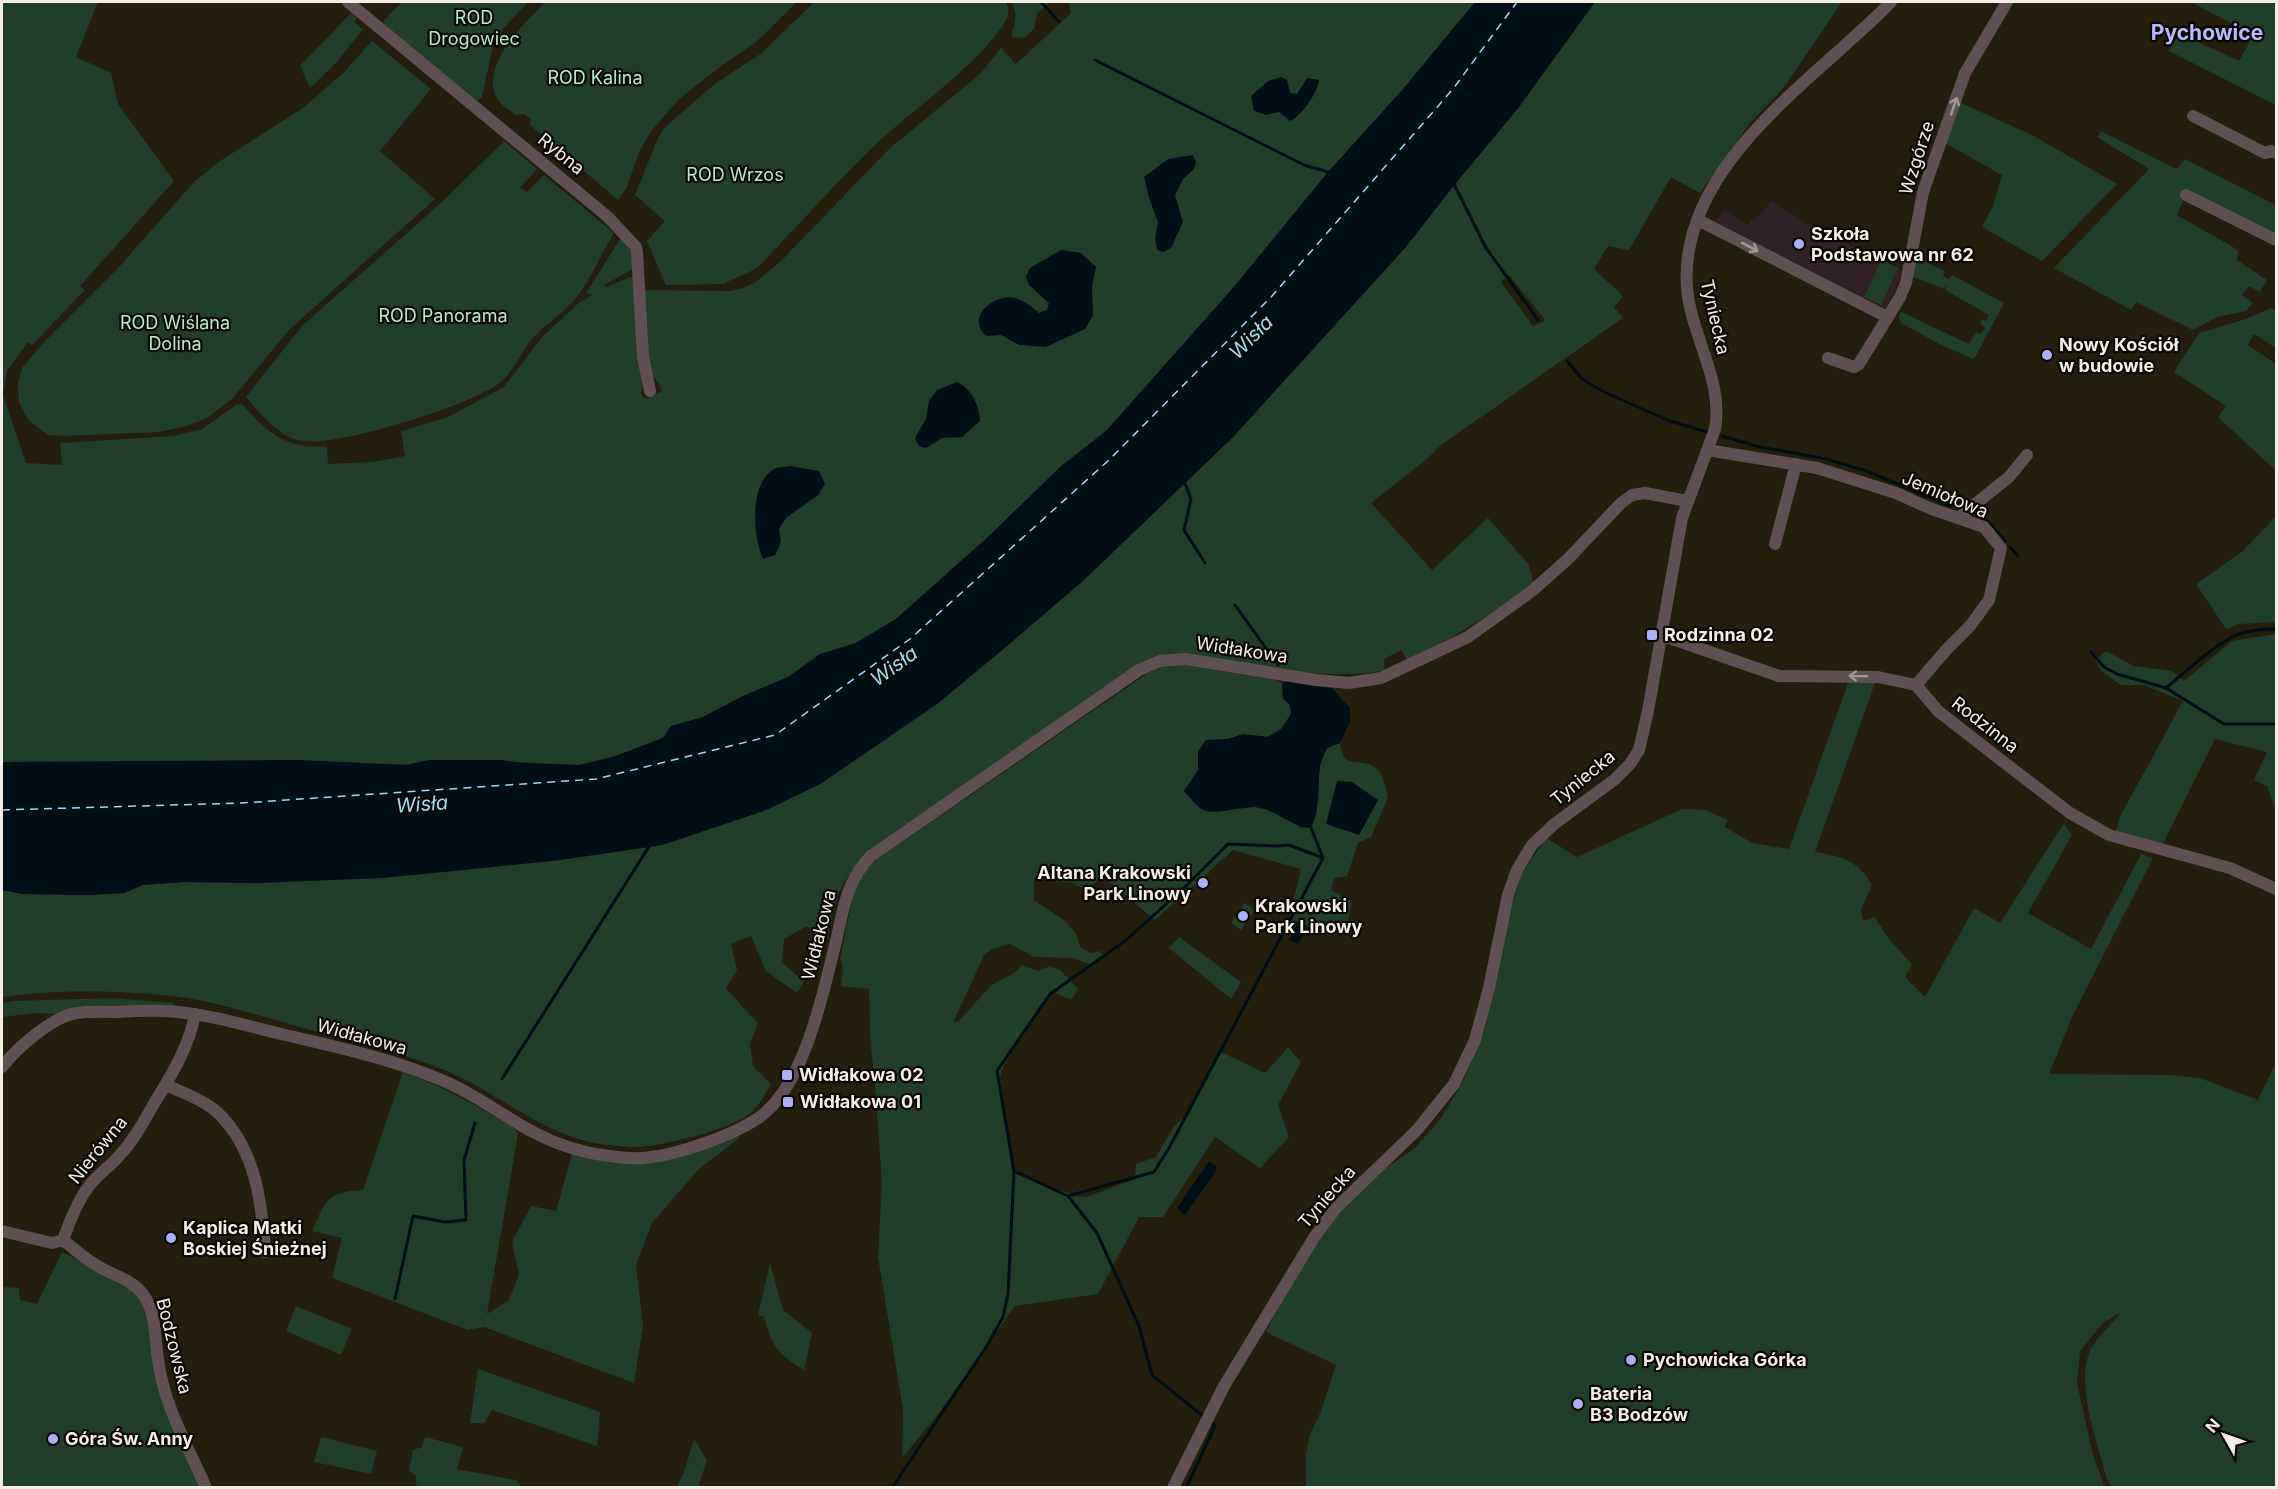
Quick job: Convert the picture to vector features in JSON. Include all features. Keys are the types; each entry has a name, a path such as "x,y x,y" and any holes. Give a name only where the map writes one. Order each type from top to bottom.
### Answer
{"street":[{"name":"Rybna","path":"348,2 608,217 636,247 643,357 650,391"},
{"name":"Tyniecka","path":"1173,1488 1224,1386 1315,1236 1336,1208 1417,1130 1454,1084 1475,1040 1489,988 1508,895 1517,870 1533,845 1553,825 1614,780 1630,764 1639,750 1677,541 1687,501 1715,429 1717,401 1693,317 1687,284 1687,257 1698,220 1712,190 1761,123 1891,2"},
{"name":"Wzgórze","path":"1828,358 1854,367 1859,364 1897,302 1906,283 1912,258 1923,192 1965,73 2007,2"},
{"path":"2193,116 2265,153 2271,151 2277,153"},
{"path":"2186,195 2277,240"},
{"path":"1698,220 1887,317"},
{"name":"Jemiołowa","path":"1707,450 1796,464 1838,474 1896,493 1929,508 1984,527 2001,548 1989,600 1970,626 1916,685"},
{"path":"1959,517 2009,477 2027,455"},
{"path":"1775,544 1796,464"},
{"name":"Widłakowa","path":"4,1061 59,1019 75,1013 165,1011 195,1014 394,1063 443,1081 478,1098 534,1133 562,1146 607,1156 640,1159 667,1155 742,1128 771,1108 787,1089 820,1002 848,892 854,876 871,856 1139,670 1160,661 1185,659 1316,680 1349,683 1381,678 1468,637 1532,591 1568,559 1621,503 1632,495 1645,493 1687,501"},
{"path":"1661,635 1779,676 1878,677 1916,685"},
{"name":"Rodzinna","path":"1916,685 1938,711 2070,813 2109,835 2230,868 2277,889"},
{"name":"Nierówna","path":"63,1240 75,1209 90,1184 119,1157 136,1136 183,1054 191,1034 195,1014"},
{"path":"166,1084 199,1100 218,1113 232,1131 258,1184 265,1252"},
{"path":"2,1231 52,1243 63,1240"},
{"name":"Bodzowska","path":"63,1240 81,1256 132,1283 144,1294 152,1316 162,1382 206,1488"}],"shaded area":[{"name":"Szkoła Podstawowa nr 62","path":"1771,201 1818,230 1903,270 1885,311 1712,225 1725,210 1748,225"}],"green space":[{"path":"2,2 98,2 76,57 111,73 118,104 174,181 80,286 85,290 32,345 28,342 7,371 3,395 26,463 62,465 60,443 173,436 202,429 236,405 242,404 269,431 289,442 327,446 328,464 372,462 405,456 401,431 448,417 504,387 542,337 580,302 593,295 586,293 622,236 630,246 635,268 604,285 606,287 631,277 637,283 641,392 643,398 647,399 662,391 648,367 643,290 730,291 756,282 782,260 889,149 980,74 1001,48 1016,64 1071,13 1069,3 1066,2 1477,2 1411,83 1207,319 1107,430 896,619 856,643 836,650 788,677 743,696 703,717 673,726 663,738 613,757 579,765 421,762 406,765 339,762 2,763"},
{"name":"ROD Drogowiec","path":"402,2 528,2 503,29 492,50 482,97 478,101 469,99 385,29 384,20"},
{"name":"ROD Kalina","path":"545,2 797,2 756,42 678,100 653,129 640,150 626,189 618,200 530,125 531,119 524,114 516,115 502,104 493,87 498,60 516,34"},
{"name":"ROD Wrzos","path":"814,2 1006,2 1008,12 1002,27 973,60 872,148 758,267 724,284 666,285 647,241 665,221 635,195 658,138 666,126 716,83 762,53"},
{"path":"1011,2 1050,2 1037,14 1034,29 1024,38 1013,37 1011,34 1016,18"},
{"path":"1595,2 1842,2 1782,90 1751,122 1700,193 1671,177 1629,250 1608,246 1594,269 1623,296 1614,307 1623,318 1441,445 1427,459 1371,503 1432,570 1488,518 1529,565 1534,585 1472,625 1408,661 1401,650 1384,659 1385,670 1337,674 1310,673 1179,654 1163,655 1137,667 864,858 842,886 835,904 827,939 817,936 807,926 784,939 782,962 804,982 797,993 766,971 751,936 731,944 737,970 726,989 758,1023 750,1044 753,1066 771,1084 757,1107 745,1117 697,1136 661,1144 634,1147 607,1145 563,1134 465,1080 429,1064 219,1005 165,995 118,992 70,992 2,997 2,890 22,894 87,895 124,893 143,885 183,882 259,883 426,874 560,860 662,845 766,810 820,784 937,704 1001,651 1085,579 1233,437 1405,248 1519,107","holes":["1509,275 1545,320 1533,326 1501,282"]},
{"path":"2191,2 2276,2 2276,105 2169,51 2179,33 2239,61 2253,35"},
{"path":"351,13 356,18 354,22 363,29 336,63 310,88 300,66"},
{"name":"ROD Wiślana Dolina","path":"372,41 431,89 380,151 435,199 289,330 232,399 207,418 187,426 159,432 64,436 48,435 37,427 27,418 19,402 18,384 22,368 44,342 120,266 195,181 220,161 303,108 343,73"},
{"path":"1959,102 2034,136 2117,184 2042,261 1982,227 1993,206 2002,175 1943,142"},
{"path":"2101,131 2176,169 2185,159 2276,205 2276,236 2187,191 2177,215 2238,250 2237,260 2267,280 2260,292 2249,286 2242,295 2253,303 2246,311 2217,317 2193,330 2136,302 2131,310 2054,268 2149,169 2097,137"},
{"name":"ROD Panorama","path":"504,141 537,169 520,188 527,192 544,175 614,233 580,293 534,337 503,380 483,393 402,423 343,438 302,441 278,430 246,397 302,326 443,201"},
{"path":"1915,257 1945,271 1943,276 1949,279 1952,275 2004,303 1974,359 1943,346 1901,323 1899,317 1901,312 1969,344 1976,332 1981,334 1985,328 1980,323 1982,319 1986,321 1989,315 1945,290 1948,281 1944,289 1911,276"},
{"path":"1881,260 1898,268 1881,305 1864,297"},
{"path":"2271,308 2276,311 2276,348 2254,334 2248,345 2276,364 2276,471 2218,417 2226,406 2174,372 2199,333 2246,319"},
{"path":"2276,516 2276,622 2239,624 2226,629 2196,584 2243,551"},
{"path":"2276,634 2276,811 2267,786 2254,780 2267,752 2215,739 2162,846 2115,833 2121,815 2183,701 2144,685 2121,685 2101,671 2095,660 2106,651 2134,666 2172,671 2184,681 2232,641"},
{"path":"1182,665 1273,679 1282,683 1283,698 1290,705 1292,714 1281,729 1267,737 1243,734 1228,739 1206,740 1198,752 1198,770 1184,791 1201,809 1210,812 1255,807 1273,811 1302,828 1316,817 1320,764 1327,748 1340,743 1345,758 1373,766 1381,774 1388,798 1371,837 1358,843 1347,876 1334,878 1331,890 1352,902 1347,925 1326,923 1321,930 1289,919 1301,869 1233,850 1155,920 1102,876 1087,890 1070,882 1058,882 1040,874 1034,879 1034,900 1065,921 1076,933 1080,947 1091,953 1100,951 1103,955 1090,964 1072,958 1034,957 1010,944 992,949 984,955 953,1023 959,1021 991,985 1016,972 1021,965 1038,971 1050,966 1060,970 1078,989 1071,1000 1053,992 1005,1062 1000,1077 1012,1171 1076,1196 1086,1197 1135,1179 1136,1164 1156,1157 1175,1125 1188,1114 1221,1052 1265,1073 1288,1047 1301,1062 1278,1105 1289,1137 1260,1168 1215,1137 1163,1217 1139,1217 1098,1294 1015,1306 936,1417 902,1458 903,1409 878,1257 882,1184 870,1039 869,989 841,986 843,968 840,959 855,885 864,872 879,858 1148,673 1162,667"},
{"path":"1849,680 1875,683 1815,852 1833,855 1848,861 1867,877 1872,885 1861,909 1863,921 1875,917 1888,938 1912,964 1905,977 1925,997 1974,908 2000,923 2064,823 2072,835 2028,913 2091,949 2141,854 2153,858 2073,1015 2049,1074 2168,1075 2200,1078 2258,1100 2276,1062 2276,1487 2112,1487 2106,1477 2093,1430 2085,1376 2092,1347 2121,1312 2103,1323 2080,1351 2077,1383 2093,1455 2105,1488 1306,1487 1306,1455 1310,1434 1321,1411 1336,1365 1266,1332 1326,1228 1348,1202 1386,1168 1415,1148 1441,1118 1463,1082 1485,1029 1509,918 1521,875 1546,838 1577,857 1682,809 1705,810 1728,820 1725,827 1752,843 1789,849"},
{"name":"Krakowski Park Linowy","path":"1244,903 1255,910 1241,930 1231,923"},
{"path":"1179,937 1241,982 1231,999 1169,948"},
{"path":"114,998 172,1003 176,1006 168,1009 72,1008 58,1014 36,1013 2,1017 2,1003 13,1001"},
{"path":"403,1072 474,1105 515,1129 518,1134 487,1314 509,1300 519,1275 512,1242 531,1206 556,1211 572,1154 607,1162 739,1135 739,1138 699,1169 652,1223 636,1265 643,1326 634,1383 484,1327 468,1330 332,1278 342,1238 312,1231 329,1200 341,1193 363,1190"},
{"path":"62,1252 117,1279 144,1303 158,1376 203,1487 2,1488 2,1287 19,1288 20,1300 37,1304"},
{"path":"770,1263 783,1310 812,1333 804,1370 777,1349 764,1317 758,1315"},
{"path":"296,1306 352,1329 341,1355 286,1331"},
{"path":"478,1369 600,1412 597,1446 492,1410 484,1423 470,1423"},
{"path":"321,1437 377,1451 371,1474 314,1462"},
{"path":"425,1437 463,1447 457,1469 516,1480 522,1487 427,1488 416,1485 416,1476 409,1471 413,1450 422,1447"},
{"path":"694,1439 707,1460 698,1487 677,1487 685,1469"}],"water":[{"name":"Wisła","path":"1475,2 1595,2 1519,107 1405,248 1233,437 1085,579 1001,651 937,704 820,784 766,810 662,845 560,860 382,878 259,883 183,882 143,885 124,893 87,895 22,894 2,890 2,762 299,760 406,765 429,760 501,760 579,765 613,757 663,738 671,726 703,717 743,696 788,677 820,654 856,643 896,619 987,538 1060,467 1107,430 1232,289 1328,172 1403,89"},
{"path":"1281,77 1287,80 1290,93 1297,94 1307,78 1319,80 1316,91 1308,104 1299,115 1290,121 1279,112 1266,115 1254,111 1251,96 1268,81"},
{"path":"1193,155 1196,162 1194,169 1183,179 1175,195 1183,222 1171,248 1163,252 1157,250 1155,238 1158,222 1144,177 1168,159"},
{"path":"1061,250 1081,253 1096,267 1092,287 1093,315 1085,329 1046,347 1019,345 1001,335 987,336 981,329 980,315 991,303 999,299 1015,298 1028,304 1039,313 1047,310 1049,303 1029,285 1026,277 1030,268"},
{"path":"957,382 974,398 980,421 962,437 942,438 926,448 919,446 915,438 926,419 929,401 937,390"},
{"path":"790,466 819,471 825,484 818,495 786,518 779,529 781,542 775,555 763,559 755,524 757,497 767,475 776,468"},
{"path":"1282,683 1332,688 1350,708 1350,721 1340,743 1327,748 1321,762 1317,805 1311,828 1297,825 1263,808 1216,812 1201,809 1184,791 1198,770 1198,752 1206,740 1228,739 1243,734 1268,737 1281,729 1291,714 1290,705 1283,698"},
{"path":"1337,781 1352,782 1378,800 1359,835 1326,824"},
{"path":"1296,925 1308,929 1298,943 1289,940"},
{"path":"1209,1161 1217,1167 1215,1173 1185,1215 1177,1208"}],"waterway":[{"path":"1041,2 1059,22"},
{"path":"1095,60 1304,165 1328,172"},
{"path":"1453,182 1486,248 1538,320"},
{"path":"1567,361 1582,379 1602,391 1667,420 1707,432"},
{"path":"1722,436 1756,446 1826,459 1864,470 1950,506 1966,503"},
{"path":"1184,481 1191,499 1184,530 1205,563"},
{"path":"1977,509 2005,541"},
{"path":"2010,547 2018,556"},
{"path":"1235,605 1278,665"},
{"path":"2166,688 2201,658 2230,638 2248,632 2276,629"},
{"path":"2091,652 2104,667 2117,674 2166,688 2224,724 2276,724"},
{"path":"1068,1196 1154,1172 1169,1148 1323,858 1310,825"},
{"path":"892,1488 988,1344 1003,1317 1008,1294 1014,1171 997,1071 1050,994 1125,941 1185,887 1228,844 1289,845 1323,858"},
{"path":"502,1079 650,845"},
{"path":"395,1299 413,1216 445,1222 466,1220 464,1160 475,1123"},
{"path":"1014,1171 1068,1196 1097,1233 1139,1326 1152,1375 1204,1417"},
{"path":"1186,1488 1215,1426 1209,1421"}],"ferry route":[{"path":"2,810 242,803 596,779 775,735 910,639 1109,460 1272,296 1453,89 1517,2"}],"place":[{"name":"Szkoła Podstawowa nr 62","path":"1799,244"},
{"name":"Nowy Kościół w budowie","path":"2047,355"},
{"name":"Rodzinna 02","path":"1652,635"},
{"name":"Altana Krakowski Park Linowy","path":"1203,883"},
{"name":"Krakowski Park Linowy","path":"1243,916"},
{"name":"Widłakowa 02","path":"787,1075"},
{"name":"Widłakowa 01","path":"788,1102"},
{"name":"Kaplica Matki Boskiej Śnieżnej","path":"171,1238"},
{"name":"Pychowicka Górka","path":"1631,1360"},
{"name":"Bateria B3 Bodzów","path":"1578,1404"},
{"name":"Góra Św. Anny","path":"53,1439"}],"district":[{"name":"Pychowice","path":"2207,33"}]}
